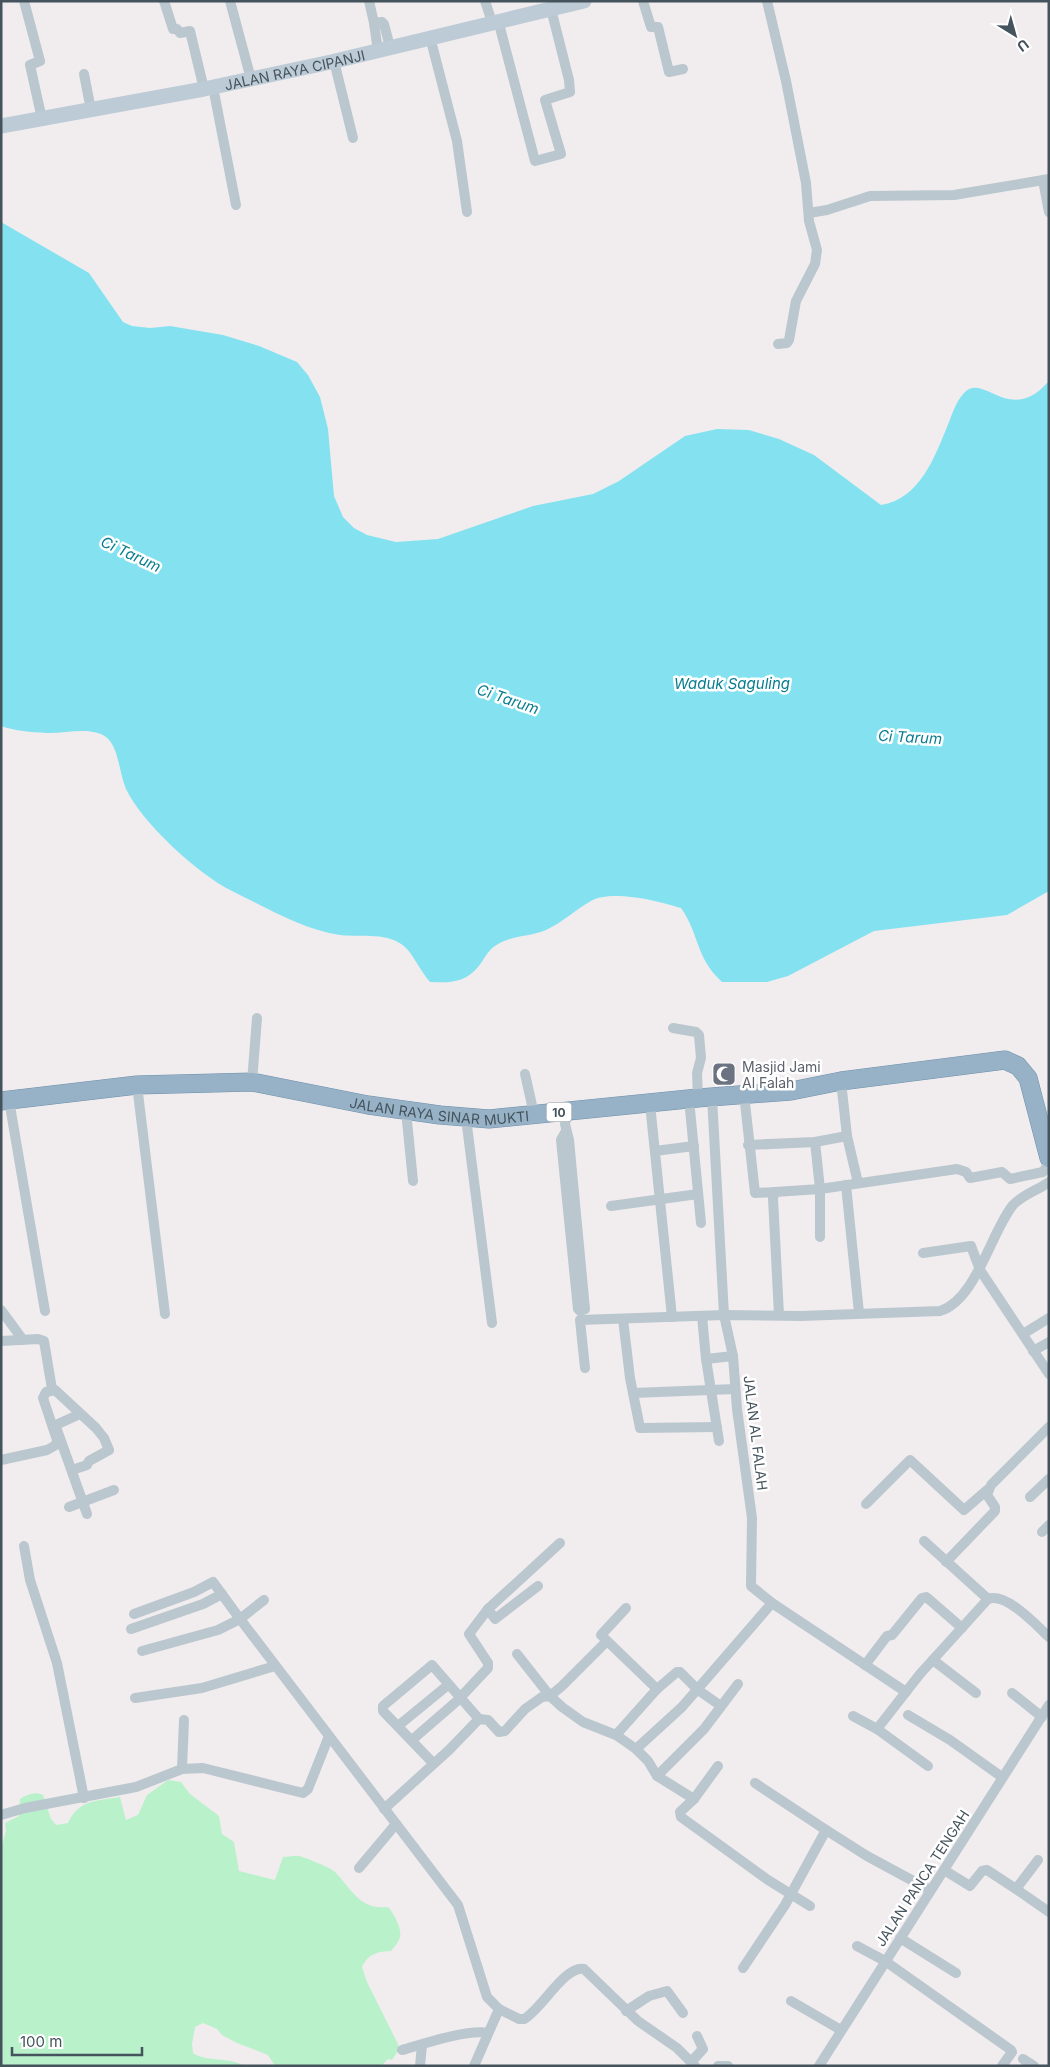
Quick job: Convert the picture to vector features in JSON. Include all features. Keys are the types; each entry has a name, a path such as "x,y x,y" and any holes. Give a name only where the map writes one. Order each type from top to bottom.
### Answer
{"highway":[{"name":"JALAN RAYA SINAR MUKTI","path":"5,1100 137,1085 252,1082 406,1110 489,1119 791,1091 841,1081 990,1061 1009,1061 1021,1069 1028,1078 1046,1139 1049,1158"}],"main road":[{"name":"JALAN RAYA CIPANJI","path":"1,126 251,79 384,49 559,5 584,1"}],"street":[{"path":"24,1 40,61 30,65 42,119"},
{"path":"164,1 173,29 177,29 180,33 190,31 208,88 236,205"},
{"path":"230,1 251,79"},
{"path":"368,1 384,49"},
{"path":"485,1 495,21 534,161 561,154 545,100 570,92 559,5"},
{"path":"643,1 650,27 658,27 670,72 683,69"},
{"path":"766,1 786,80 806,183 808,213 816,246 816,260 796,300 789,340 787,343 778,344"},
{"path":"430,37 457,142 467,212"},
{"path":"334,61 354,138"},
{"path":"84,74 91,110"},
{"path":"808,213 827,210 836,205 870,196 954,195 1046,179 1049,212"},
{"path":"252,1082 257,1018"},
{"path":"673,1028 696,1032 698,1036 701,1058 697,1073 700,1098 694,1146 701,1223"},
{"path":"526,1074 534,1114"},
{"path":"841,1081 846,1136 858,1183"},
{"path":"137,1085 165,1314"},
{"path":"744,1094 748,1145 755,1193 820,1189 957,1169 966,1172 970,1178 1002,1172 1010,1179 1043,1172 1049,1163"},
{"name":"JALAN AL FALAH","path":"700,1098 724,1315 733,1356 735,1389 752,1518 752,1571 750,1583 752,1588 772,1603 906,1692"},
{"path":"5,1100 45,1311"},
{"path":"650,1104 672,1317"},
{"path":"406,1110 413,1181"},
{"path":"568,1111 566,1137 584,1310 578,1309 574,1220"},
{"path":"466,1118 492,1323"},
{"path":"748,1145 815,1142 846,1136"},
{"path":"815,1142 820,1189 820,1237"},
{"path":"656,1150 694,1146"},
{"path":"585,1368 580,1320 859,1313 950,1308 980,1270 1014,1204 1049,1182"},
{"path":"846,1185 859,1313"},
{"path":"775,1192 773,1198 779,1315"},
{"path":"611,1206 698,1194"},
{"path":"923,1253 971,1246 980,1270 1049,1374"},
{"path":"1,1310 23,1340"},
{"path":"702,1316 706,1360 719,1442"},
{"path":"1023,1334 1049,1318"},
{"path":"623,1319 633,1393 640,1428 717,1427"},
{"path":"1,1341 44,1341 52,1389"},
{"path":"1033,1351 1049,1342"},
{"path":"706,1360 733,1356"},
{"path":"52,1389 61,1393 104,1438 109,1450 88,1462 87,1465 72,1470"},
{"path":"1,1460 47,1450 56,1445 57,1440 43,1398 44,1393 52,1389"},
{"path":"633,1393 735,1389"},
{"path":"80,1414 56,1426 87,1514"},
{"path":"866,1504 910,1460 964,1510 987,1490 1049,1427"},
{"path":"1030,1497 1049,1479"},
{"path":"70,1507 114,1490"},
{"path":"946,1562 995,1511 987,1490"},
{"path":"924,1541 988,1599"},
{"path":"412,1740 457,1701 458,1697 488,1666 488,1663 469,1634 488,1609 560,1544"},
{"path":"24,1546 30,1580 57,1663 84,1798"},
{"path":"134,1614 194,1592 213,1582 458,1905 483,1987 487,1997 499,2009 519,2019 527,2018 565,1976 580,1968 589,1972 626,2011 694,2063 703,2050 697,2036"},
{"path":"488,1609 495,1619 538,1586"},
{"path":"131,1629 203,1604 222,1594"},
{"path":"865,1665 887,1636 892,1635 922,1598 926,1597 962,1628"},
{"path":"877,1729 933,1660 988,1599 997,1598 1008,1601 1049,1637"},
{"path":"142,1651 218,1630 240,1619 264,1600"},
{"path":"636,1749 698,1690 772,1603"},
{"path":"626,1608 601,1632 606,1642 657,1689"},
{"path":"433,1763 382,1707 428,1666 432,1666 458,1697 480,1719 488,1720 499,1732 504,1732 530,1705 542,1697 550,1696 606,1642"},
{"path":"517,1654 550,1696 583,1722 616,1735 636,1749 648,1761 657,1776 694,1799"},
{"path":"933,1660 976,1693"},
{"path":"135,1698 184,1692 275,1666"},
{"path":"616,1735 657,1689 677,1672 721,1706"},
{"path":"657,1776 704,1729 738,1684"},
{"path":"398,1726 448,1685"},
{"path":"1012,1693 1042,1717"},
{"name":"JALAN PANCA TENGAH","path":"819,2066 1049,1705"},
{"path":"908,1715 950,1740 1002,1776"},
{"path":"854,1716 877,1729 928,1766"},
{"path":"384,1809 480,1719"},
{"path":"182,1769 184,1720"},
{"path":"1,1815 25,1808 136,1787 182,1769 203,1768 303,1794 308,1790 329,1736"},
{"path":"718,1766 694,1799 682,1809 681,1817 810,1906"},
{"path":"755,1783 868,1856 930,1890"},
{"path":"359,1868 396,1824"},
{"path":"743,1968 791,1894 826,1830"},
{"path":"1016,1890 1038,1860"},
{"path":"944,1870 970,1886 982,1871 987,1870 1049,1912"},
{"path":"900,1938 956,1973"},
{"path":"856,1946 885,1961 1011,2050 1012,2052 1002,2066"},
{"path":"626,2011 649,1996 667,1991 683,2013"},
{"path":"791,2000 842,2030"},
{"path":"474,2066 499,2009"},
{"path":"402,2050 482,2032 488,2033"},
{"path":"420,2066 422,2045"},
{"path":"1023,2059 1034,2066"},
{"path":"718,2066 728,2066"}],"green space":[{"path":"168,1780 181,1782 190,1794 219,1816 222,1834 234,1842 239,1871 275,1880 283,1857 299,1856 333,1870 363,1902 378,1907 388,1907 397,1921 400,1930 399,1941 391,1951 370,1956 362,1967 367,1982 400,2048 392,2060 388,2059 381,2066 275,2066 268,2055 237,2043 222,2035 217,2029 203,2023 195,2027 192,2044 193,2053 205,2058 231,2061 244,2066 1,2066 1,1848 6,1831 5,1823 19,1816 20,1799 34,1793 43,1795 51,1819 56,1825 68,1823 72,1815 83,1805 120,1797 126,1820 138,1815 147,1795"}],"water":[{"name":"Waduk Saguling","path":"1,222 89,273 123,322 132,326 150,328 170,326 223,335 259,346 297,362 308,375 320,397 328,429 334,496 343,517 354,528 367,535 396,542 438,539 533,506 593,494 619,481 685,436 717,429 749,430 779,439 814,455 881,505 906,495 923,476 937,452 956,405 964,393 972,388 980,388 1010,399 1022,399 1035,394 1049,381 1049,891 1007,915 874,931 788,976 767,982 722,982 713,973 702,955 692,927 681,908 635,897 610,896 591,901 546,930 501,942 490,950 473,972 462,979 450,982 430,982 409,951 391,939 374,936 340,935 312,928 271,911 218,883 203,873 172,846 145,817 126,789 114,747 106,737 85,731 46,733 1,726"}],"place":[{"name":"Masjid Jami Al Falah","path":"724,1074"}],"water label":[{"name":"Ci Tarum","path":"131,554"},
{"name":"Ci Tarum","path":"508,699"},
{"name":"Ci Tarum","path":"910,737"}]}
